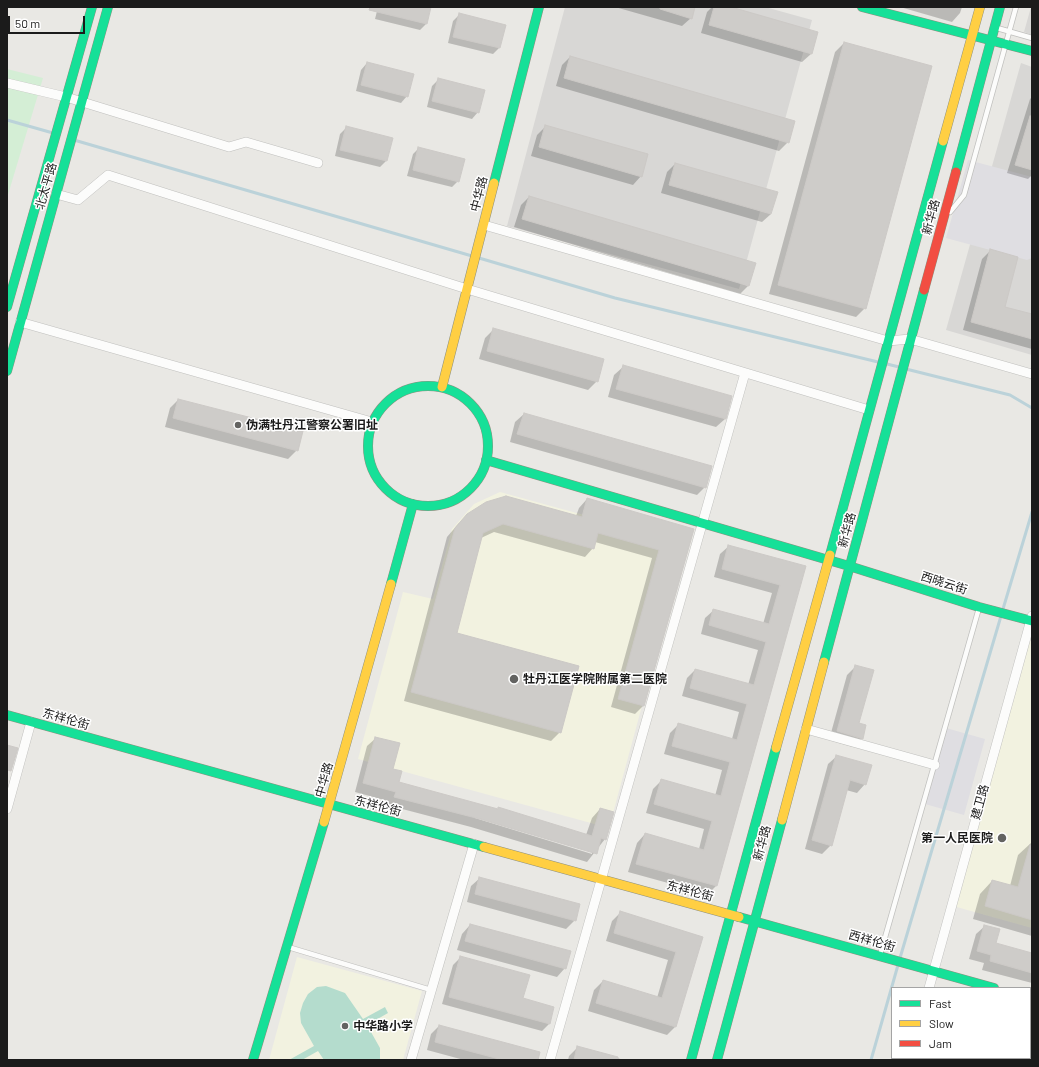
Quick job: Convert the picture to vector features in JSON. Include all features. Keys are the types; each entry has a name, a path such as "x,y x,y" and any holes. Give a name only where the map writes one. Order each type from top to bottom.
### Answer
{"street":[{"name":"北太平路","path":"7,307 92,7"},
{"name":"北太平路","path":"7,371 108,7"},
{"name":"中华路","path":"442,387 539,7"},
{"path":"862,7 991,39 1032,51"},
{"path":"691,1060 980,7"},
{"name":"新华路","path":"717,1060 1000,7"},
{"path":"7,82 66,97 229,146 246,142 318,163"},
{"path":"56,194 78,200 108,175 467,290 869,410"},
{"path":"484,225 888,341 910,339 1032,374"},
{"path":"20,322 372,422"},
{"path":"550,1060 704,524 745,373"},
{"path":"424,385 442,387 459,394 474,407 484,423 488,442 486,460 479,478 467,492 450,502 432,506 413,504 395,496 380,483 371,466 367,447 370,427 379,410 391,397 407,389 424,385"},
{"name":"西晓云街","path":"486,460 849,566 979,607 1032,619"},
{"name":"中华路","path":"253,1060 329,805 413,504"},
{"name":"建卫路","path":"929,987 1032,619"},
{"name":"东祥伦街","path":"7,715 742,918"},
{"path":"7,809 31,722"},
{"path":"806,729 935,765"},
{"path":"411,1060 474,844"},
{"name":"西祥伦街","path":"742,918 990,987"}],"lane":[{"path":"942,220 964,195 1016,7"},
{"path":"994,27 1032,38"},
{"path":"880,956 979,607"},
{"path":"287,947 431,990"}],"shaded area":[{"path":"565,7 765,7 812,20 739,289 507,226"},
{"path":"1032,7 1032,35 1024,32"},
{"path":"1021,63 1032,67 1032,355 946,330"},
{"path":"968,160 1032,177 1032,258 1027,260 946,238"},
{"name":"牡丹江医学院附属第二医院","path":"500,492 686,543 609,828 358,759 403,592 433,599 452,529 474,504"},
{"name":"第一人民医院","path":"1032,623 1032,928 953,906"},
{"path":"946,728 985,739 964,815 925,804"},
{"name":"中华路小学","path":"297,957 422,991 403,1060 269,1060"}],"green space":[{"path":"7,69 43,78 7,198"},
{"path":"326,986 345,993 363,1019 385,1007 388,1013 367,1025 380,1048 380,1060 324,1060 318,1051 302,1060 289,1060 314,1046 301,1023 300,1013 308,994 317,987"}],"building":[{"path":"370,7 431,7 427,24 369,10"},
{"path":"660,7 695,7 692,19 660,9"},
{"path":"714,7 731,7 818,32 812,54 709,25"},
{"path":"459,13 506,25 500,48 453,37"},
{"path":"844,42 932,66 866,309 778,285"},
{"path":"570,56 795,121 789,143 564,78"},
{"path":"367,62 414,74 408,97 361,85"},
{"path":"438,78 485,90 479,113 432,101"},
{"path":"1030,116 1032,116 1032,170 1015,165"},
{"path":"545,125 648,154 642,177 539,147"},
{"path":"346,126 393,138 387,161 340,150"},
{"path":"418,147 465,159 459,182 413,170"},
{"path":"675,163 778,192 771,214 669,185"},
{"path":"529,196 756,263 749,286 522,219"},
{"path":"990,249 1018,257 1005,307 1032,314 1032,339 971,322"},
{"path":"493,328 604,359 598,382 487,351"},
{"path":"623,365 732,396 726,419 616,389"},
{"name":"伪满牡丹江警察公署旧址","path":"178,399 303,431 298,451 173,418"},
{"path":"524,413 712,466 706,488 517,434"},
{"path":"506,496 582,517 587,498 694,529 644,706 618,699 659,550 598,533 594,549 503,524 483,533 457,633 579,666 561,733 411,692 455,528 467,514 486,502"},
{"path":"728,545 806,566 717,886 636,864 645,833 704,850 712,821 654,804 661,779 721,796 730,762 672,746 678,723 737,740 747,704 690,688 695,669 754,685 766,642 709,625 713,609 769,624 780,585 722,569"},
{"path":"855,665 874,670 859,723 866,725 863,739 837,731"},
{"path":"375,737 400,743 393,769 402,771 399,782 498,809 498,807 592,836 600,808 614,812 606,840 601,838 597,854 480,819 394,797 396,792 363,783"},
{"path":"7,745 18,748 11,771 7,770"},
{"path":"836,755 872,765 866,785 850,780 832,846 812,840"},
{"path":"1030,845 1032,846 1032,920 985,906 992,880 1018,887"},
{"path":"479,877 580,904 576,921 475,894"},
{"path":"620,911 703,937 676,1027 596,1003 603,980 662,998 676,952 614,933"},
{"path":"470,924 571,951 566,969 465,941"},
{"path":"984,925 1000,929 996,943 1032,953 1032,973 990,961 991,955 977,951"},
{"path":"460,956 530,975 523,998 554,1007 550,1024 449,997"},
{"path":"439,1025 540,1052 538,1060 503,1060 435,1042"},
{"path":"577,1046 618,1057 618,1060 574,1060"}],"waterway":[{"path":"7,120 53,133"},
{"path":"74,140 472,256"},
{"path":"479,258 615,298 878,362"},
{"path":"887,364 899,367"},
{"path":"906,369 1010,395 1032,408"},
{"path":"1003,609 1032,512"},
{"path":"900,958 1001,616"},
{"path":"892,987 898,965"},
{"path":"871,1060 891,990"}],"traffic: fast":[{"path":"7,307 92,7"},
{"path":"7,371 108,7"},
{"path":"494,183 539,7"},
{"path":"862,7 1032,51"},
{"path":"956,172 1000,7"},
{"path":"830,555 943,141"},
{"path":"824,662 924,290"},
{"path":"428,386 440,387 451,391 461,396 470,404 478,413 483,423 487,434 488,446 487,458 483,469 478,479 470,488 461,496 451,501 440,505 428,506 416,505 405,501 395,496 386,488 378,479 373,469 369,458 368,446 369,434 373,423 378,413 386,404 395,396 405,391 416,387 428,386"},
{"path":"486,460 849,566 979,607 1032,621"},
{"path":"391,584 413,504"},
{"path":"7,715 484,847"},
{"path":"691,1060 776,748"},
{"path":"717,1060 782,820"},
{"path":"253,1060 324,822"},
{"path":"739,917 990,987"}],"traffic: slow":[{"path":"943,141 980,7"},
{"path":"442,387 494,183"},
{"path":"776,748 830,555"},
{"path":"324,822 391,584"},
{"path":"782,820 824,662"},
{"path":"484,847 739,917"}],"traffic: jam":[{"path":"924,290 956,172"}],"place":[{"name":"伪满牡丹江警察公署旧址","path":"238,425"},
{"name":"牡丹江医学院附属第二医院","path":"514,679"},
{"name":"第一人民医院","path":"1002,838"},
{"name":"中华路小学","path":"345,1026"}]}
